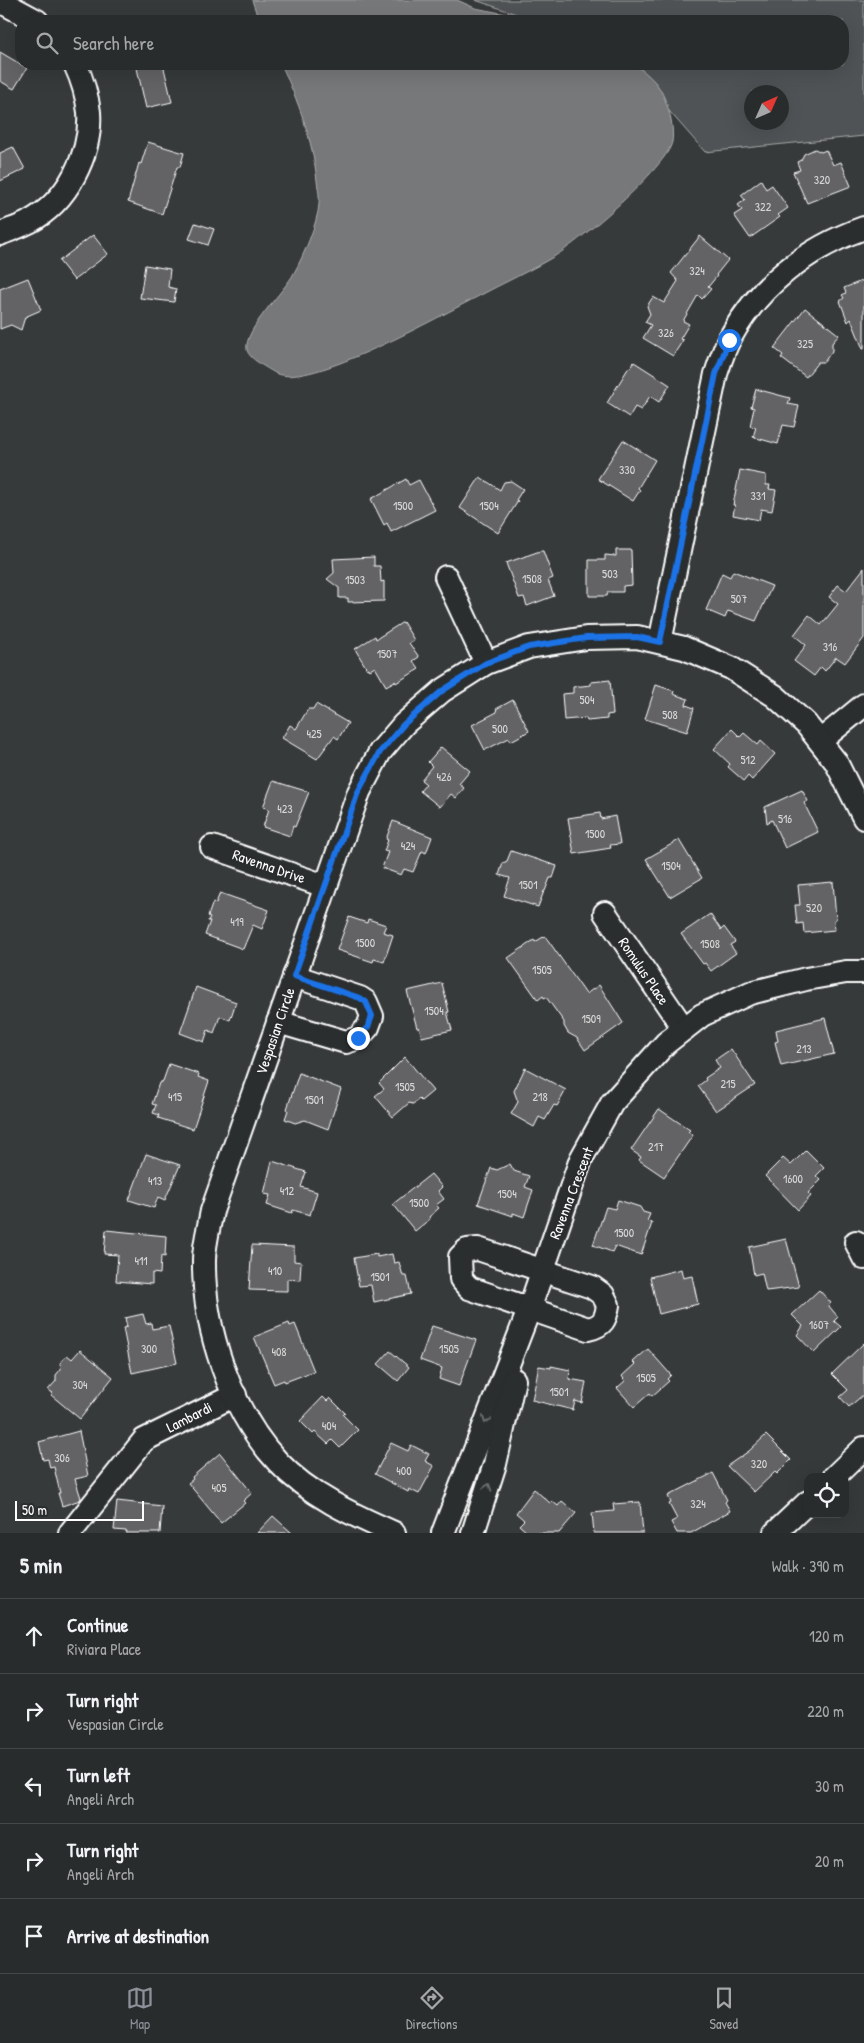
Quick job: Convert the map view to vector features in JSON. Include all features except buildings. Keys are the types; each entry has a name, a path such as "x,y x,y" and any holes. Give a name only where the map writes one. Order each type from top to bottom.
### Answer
{"street":[{"path":"0,1 26,15"},
{"path":"0,234 30,222 44,211 56,201 76,172 85,150 89,113 82,80 78,70"},
{"path":"660,642 716,374 729,340 752,303 779,276 809,253 847,234 864,228"},
{"path":"446,577 486,663"},
{"name":"Vespasian Circle","path":"394,1533 332,1503 304,1484 279,1463 259,1439 240,1410 216,1348 209,1314 203,1259 212,1211 358,792 380,752 404,724 442,691 486,663 529,647 586,638 637,637 684,648 731,668 775,696 806,724 836,762 864,818"},
{"path":"820,741 864,705"},
{"name":"Ravenna Drive","path":"212,847 326,886"},
{"name":"Romulus Place","path":"604,913 684,1029"},
{"name":"Ravenna Crescent","path":"443,1533 529,1310 581,1159 612,1103 666,1043 702,1015 750,993 806,979 846,972 864,972"},
{"path":"278,1022 346,1042 358,1038 368,1027 372,1016 366,1002 360,998 294,976"},
{"path":"478,1249 592,1287 602,1295 608,1305 606,1318 597,1327 588,1329 529,1310 469,1288 461,1278 460,1257 467,1250 478,1249"},
{"name":"Ravenna Crescent","path":"473,1533 495,1464 529,1310"},
{"name":"Lambardi","path":"70,1533 144,1440 234,1395"},
{"path":"838,1473 864,1448"},
{"path":"775,1533 804,1506"}],"shaded area":[{"path":"252,0 457,0 475,8 511,15 257,15"},
{"path":"475,0 864,0 864,136 705,152 633,70 849,70 849,15 519,15"},
{"path":"284,70 642,70 653,79 663,94 669,110 673,135 667,154 639,185 583,236 555,256 376,348 316,371 292,376 275,373 251,357 247,350 251,332 298,266 313,230 318,211 319,193 312,151 293,92"}],"route":[{"path":"358,1038 368,1027 372,1016 366,1002 360,998 294,976 358,792 380,752 404,724 442,691 486,663 529,647 586,638 637,637 660,642 716,374 729,340"}]}
